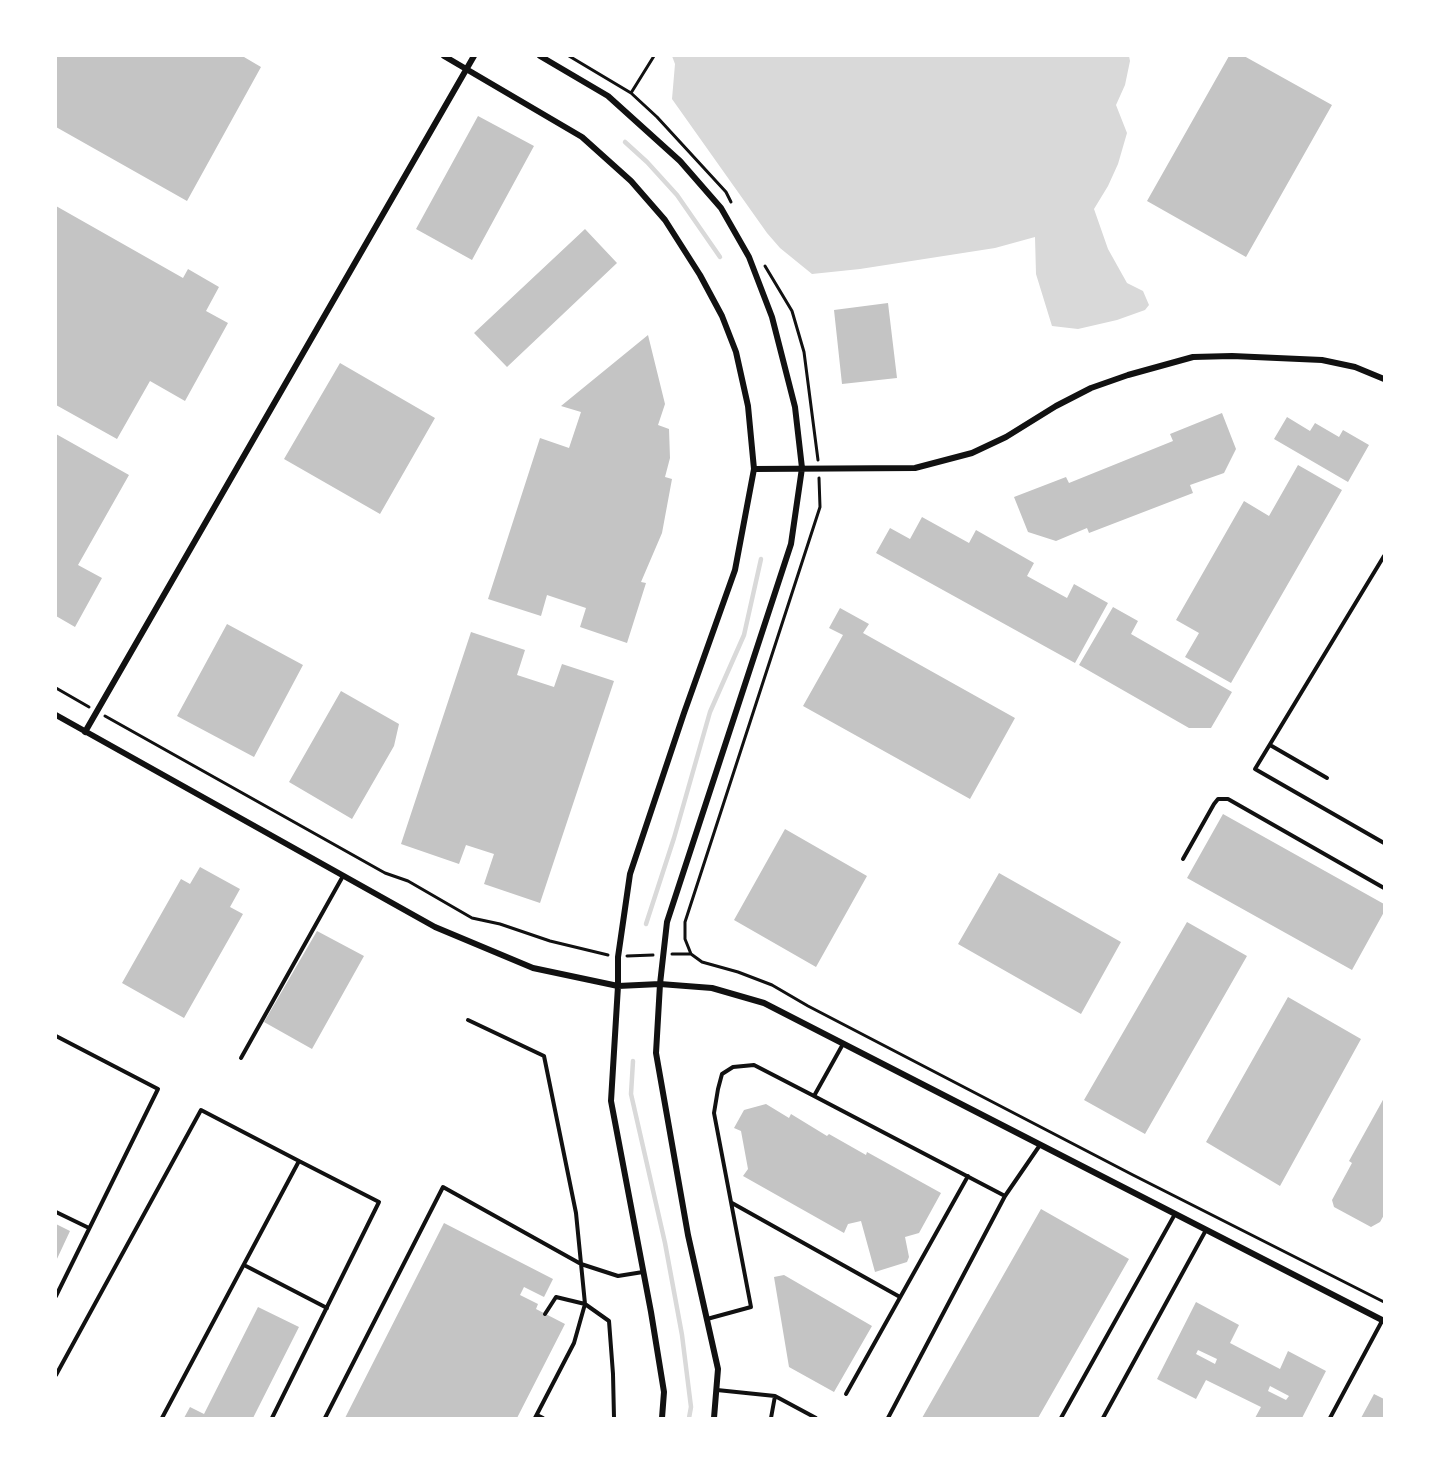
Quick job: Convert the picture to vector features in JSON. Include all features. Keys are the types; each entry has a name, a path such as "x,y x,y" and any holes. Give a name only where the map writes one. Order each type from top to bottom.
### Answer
{"street":[{"path":"444,56 582,137 631,181 665,220 700,275 722,316 736,352 748,406 754,469 735,570 630,874 618,957 611,1101 664,1392 662,1419"},
{"path":"85,732 474,56"},
{"path":"540,56 608,96 680,161 721,208 749,258 772,316 795,407 802,468 791,544 667,922 660,984 656,1053 688,1235 718,1369 714,1419"},
{"path":"754,469 915,468 972,453 1006,437 1056,406 1091,388 1193,357 1232,356 1322,360 1355,367 1384,379"},
{"path":"56,715 435,927 533,968 618,986 660,984 712,988 764,1003 1383,1321"}],"lane":[{"path":"1384,556 1255,769 1384,843"},
{"path":"1270,745 1327,778"},
{"path":"1183,859 1214,804 1218,799 1228,798 1384,888"},
{"path":"241,1058 343,876"},
{"path":"468,1020 544,1056 576,1214 585,1304 574,1343 536,1417 543,1419"},
{"path":"56,1036 158,1089 56,1296"},
{"path":"814,1096 843,1044"},
{"path":"707,1319 751,1307 714,1113 723,1074 733,1067 754,1065 1005,1196"},
{"path":"56,1375 201,1110 379,1202 272,1419"},
{"path":"888,1419 1005,1196 1040,1145"},
{"path":"162,1419 299,1161"},
{"path":"846,1394 968,1176"},
{"path":"325,1419 443,1187 580,1264 618,1276 643,1272"},
{"path":"731,1203 900,1297"},
{"path":"56,1212 89,1228"},
{"path":"1061,1419 1175,1214"},
{"path":"1102,1419 1206,1230"},
{"path":"243,1264 327,1308"},
{"path":"545,1314 556,1297 585,1304 609,1321 614,1374 614,1419"},
{"path":"1330,1419 1383,1321"},
{"path":"717,1390 775,1396 816,1419"},
{"path":"771,1419 775,1396"}],"path":[{"path":"569,56 630,93"},
{"path":"56,688 385,873 408,882 472,918 500,924 550,941 618,957 691,954 702,962 772,985 1132,1175 1384,1302"}],"shaded area":[{"path":"672,56 1129,56 1125,85 1116,105 1127,133 1118,164 1094,209 1108,249 1127,283 1143,291 1149,305 1145,310 1117,320 1078,329 1052,326 1036,274 1035,237 995,248 860,269 812,274 780,248 767,233 672,99 675,64"}],"building":[{"path":"56,56 245,56 261,67 187,201 56,127"},
{"path":"1229,56 1244,56 1332,105 1246,257 1147,201"},
{"path":"478,116 534,146 472,260 416,229"},
{"path":"56,206 183,278 188,269 219,287 206,311 228,323 185,401 150,381 117,439 56,405"},
{"path":"585,229 617,263 507,367 474,333"},
{"path":"888,303 897,378 842,384 834,310"},
{"path":"648,335 665,404 658,425 669,429 670,458 665,477 672,479 662,533 641,582 646,583 627,643 580,627 586,608 547,595 541,616 488,599 540,438 569,448 581,412 561,406"},
{"path":"340,363 435,418 380,514 284,459"},
{"path":"1222,413 1236,449 1224,473 1190,485 1193,493 1089,533 1087,528 1056,541 1028,532 1014,497 1066,477 1069,483 1173,441 1170,434"},
{"path":"1287,417 1310,431 1315,423 1339,437 1343,430 1369,445 1348,482 1274,439"},
{"path":"56,434 129,475 78,565 102,578 75,627 56,616"},
{"path":"1298,465 1342,490 1231,683 1185,657 1199,633 1176,620 1244,501 1269,516"},
{"path":"922,517 969,543 976,530 1034,563 1027,576 1067,598 1074,584 1108,603 1075,663 876,553 890,528 910,539"},
{"path":"1113,607 1138,621 1131,634 1232,692 1211,728 1189,728 1079,665"},
{"path":"840,608 869,624 863,633 1015,718 970,799 803,706 843,635 829,628"},
{"path":"227,624 303,665 254,757 177,716"},
{"path":"471,632 525,650 517,675 554,687 562,664 614,681 540,903 484,884 494,854 466,845 459,864 401,844"},
{"path":"341,691 399,724 394,746 352,819 289,782"},
{"path":"1223,814 1384,904 1384,912 1352,970 1187,878"},
{"path":"785,829 867,876 816,967 734,920"},
{"path":"200,867 240,889 230,907 243,914 184,1018 122,983 181,879 190,884"},
{"path":"999,873 1121,942 1081,1014 958,944"},
{"path":"1187,922 1247,956 1145,1134 1084,1100"},
{"path":"317,931 364,956 312,1049 264,1022"},
{"path":"1288,997 1361,1039 1280,1186 1206,1142"},
{"path":"1384,1098 1384,1215 1380,1222 1371,1227 1334,1207 1332,1200 1352,1163 1349,1161"},
{"path":"766,1104 789,1118 791,1114 827,1136 829,1134 866,1155 867,1152 941,1193 919,1233 905,1237 909,1257 907,1262 875,1272 861,1221 848,1224 844,1233 743,1176 748,1169 741,1131 734,1128 744,1110"},
{"path":"1041,1209 1129,1259 1038,1418 922,1418"},
{"path":"444,1223 553,1279 544,1297 524,1287 520,1295 538,1304 536,1309 565,1324 517,1418 345,1418"},
{"path":"56,1224 70,1231 56,1261"},
{"path":"784,1275 872,1326 834,1392 789,1367 774,1277"},
{"path":"1196,1302 1239,1325 1230,1343 1280,1369 1288,1351 1326,1371 1302,1418 1255,1418 1261,1407 1206,1380 1196,1399 1157,1379","holes":["1198,1350 1217,1359 1215,1364 1196,1354","1270,1386 1289,1396 1286,1400 1268,1391"]},
{"path":"258,1307 299,1327 253,1418 184,1418 190,1407 204,1414"},
{"path":"1374,1394 1384,1399 1384,1418 1361,1418"}],"waterway":[{"path":"625,142 677,195 720,257"},
{"path":"646,924 674,838 710,712 744,635 761,559"},
{"path":"633,1061 631,1094 665,1243 682,1335 691,1407 689,1418"}]}
